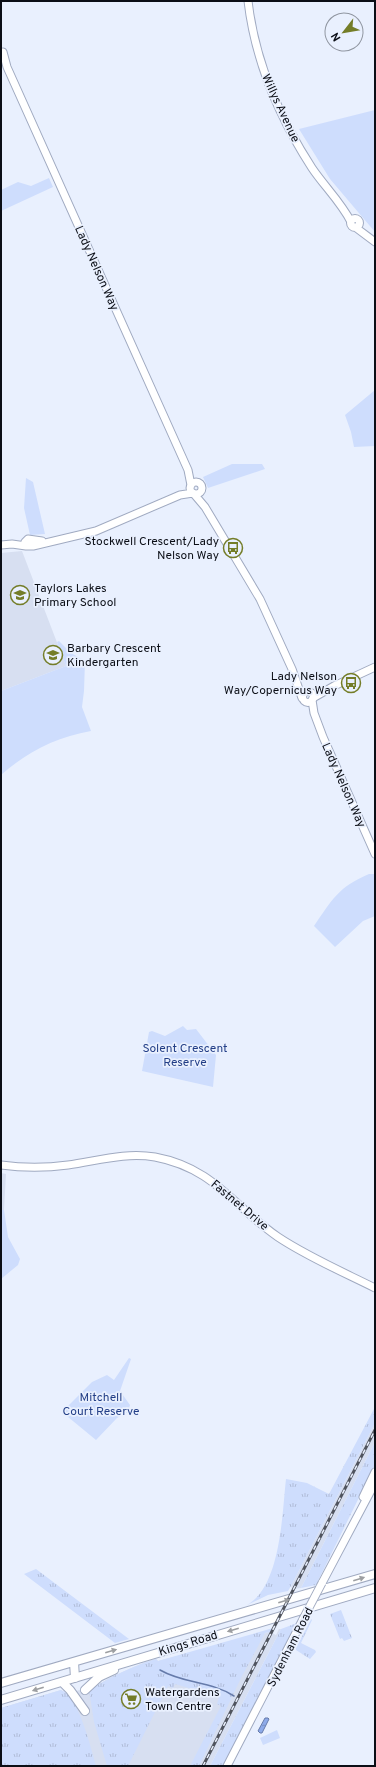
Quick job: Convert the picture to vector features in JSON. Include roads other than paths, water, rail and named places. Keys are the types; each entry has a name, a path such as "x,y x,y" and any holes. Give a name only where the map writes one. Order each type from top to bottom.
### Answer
{"main road":[{"name":"Kings Road","path":"1,1683 375,1574"},
{"name":"Kings Road","path":"1,1700 375,1588"},
{"path":"85,1690 99,1677 140,1658"},
{"path":"74,1662 78,1677"},
{"path":"62,1682 70,1690 85,1711"}],"street":[{"name":"Willys Avenue","path":"248,1 257,49 273,94 288,127 304,154 339,204 373,240"},
{"name":"Lady Nelson Way","path":"2,53 188,470 200,486 204,507"},
{"name":"Lady Nelson Way","path":"188,470 192,490 260,599 295,676 303,699 310,711 314,723 323,737"},
{"path":"193,483 200,486 199,494 192,490 193,483"},
{"path":"1,545 48,541 96,531 192,490"},
{"path":"303,699 304,693 311,695 375,667"},
{"name":"Lady Nelson Way","path":"295,676 311,695 314,713 323,737 375,854"},
{"name":"Fastnet Drive","path":"1,1165 24,1167 52,1166 131,1156 156,1158 180,1164 202,1174 217,1184 262,1224 288,1243 375,1288"},
{"name":"Sydenham Road","path":"351,1527 375,1472"},
{"name":"Sydenham Road","path":"228,1766 303,1619 375,1483"}],"water":[{"path":"265,1718 269,1719 262,1733 260,1733 258,1731"}],"waterway":[{"path":"160,1670 169,1675 216,1688 234,1696"}],"railway":[{"path":"203,1766 375,1430"}],"place":[{"name":"Stockwell Crescent/Lady Nelson Way","path":"233,548"},
{"name":"Taylors Lakes Primary School","path":"20,595"},
{"name":"Barbary Crescent Kindergarten","path":"53,655"},
{"name":"Lady Nelson Way/Copernicus Way","path":"351,683"},
{"name":"Watergardens Town Centre","path":"131,1699"}],"park label":[{"name":"Solent Crescent Reserve","path":"185,1055"},
{"name":"Mitchell Court Reserve","path":"101,1404"}]}
